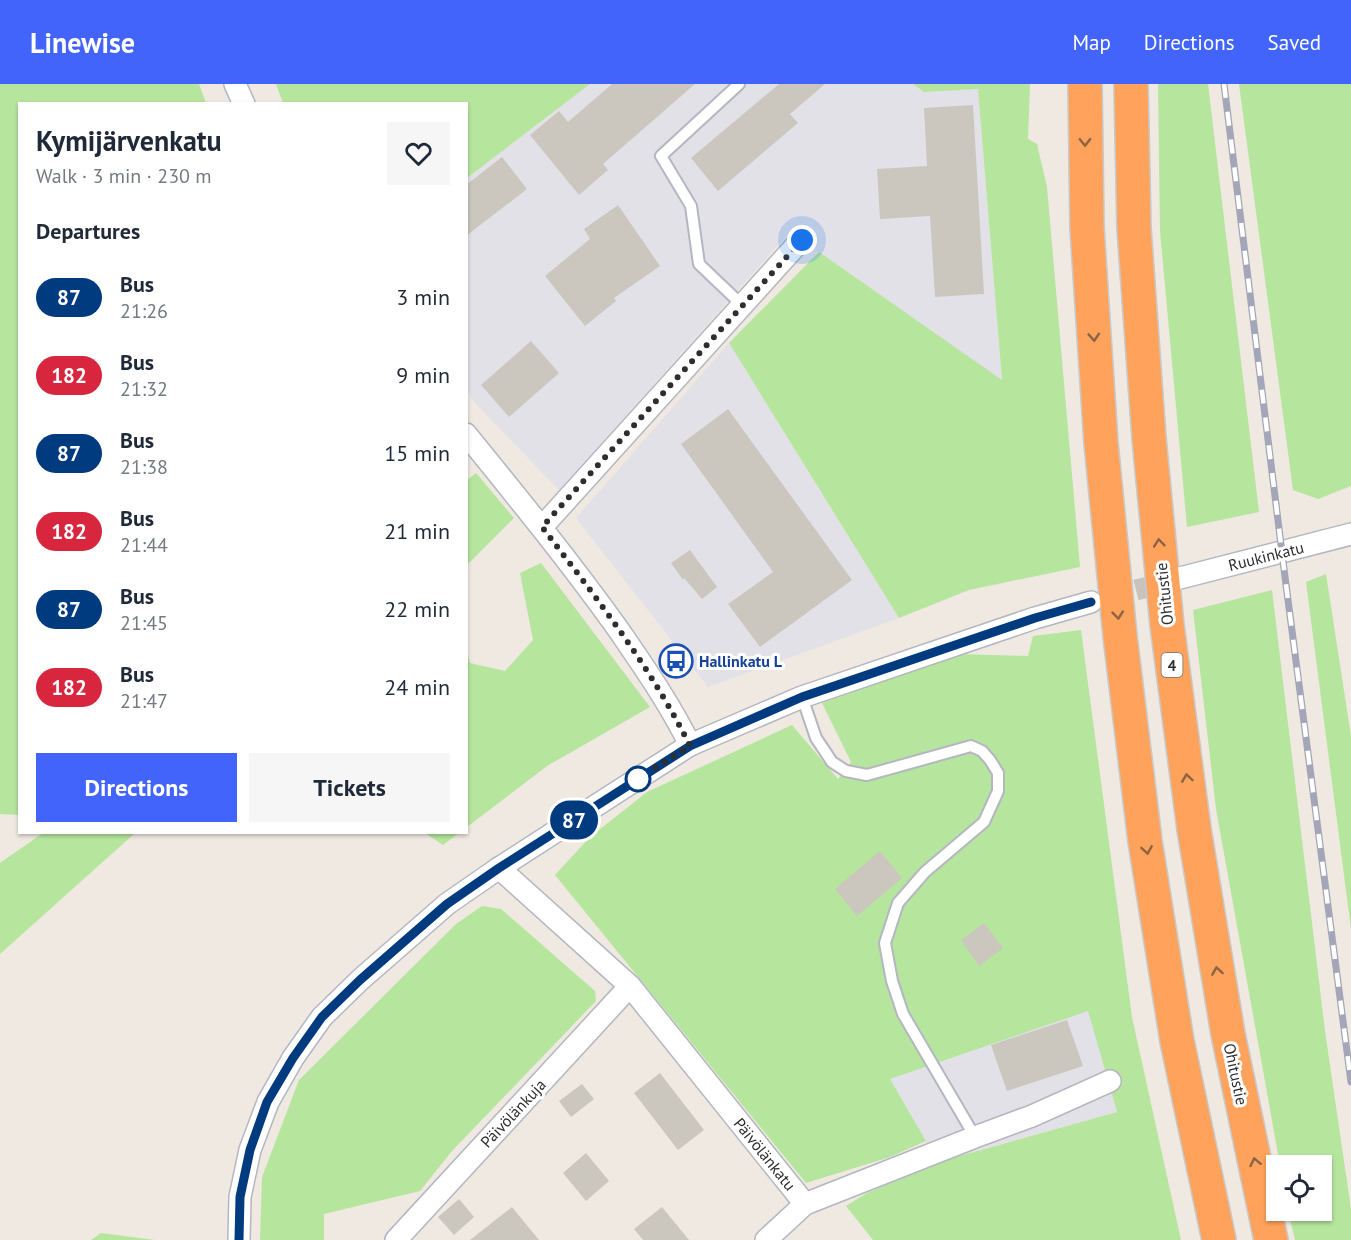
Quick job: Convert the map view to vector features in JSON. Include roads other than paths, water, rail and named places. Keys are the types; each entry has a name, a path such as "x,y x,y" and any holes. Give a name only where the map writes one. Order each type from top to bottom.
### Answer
{"highway":[{"path":"1084,84 1089,264 1101,443 1120,636 1145,841 1175,1029 1219,1240"},
{"name":"Ohitustie","path":"1131,84 1134,228 1149,438 1167,625 1194,829 1226,1023 1271,1240"}],"street":[{"path":"236,84 243,102"},
{"path":"542,527 802,240"},
{"path":"468,436 580,576 675,715 690,746"},
{"name":"Ruukinkatu","path":"1180,578 1351,534"},
{"path":"239,1240 240,1197 250,1150 267,1102 293,1058 316,1025 360,980 447,904 499,868 690,746 802,697 1035,618 1091,602"},
{"name":"Päivölänkatu","path":"499,868 630,986 805,1204 1032,1116 1110,1081"},
{"name":"Päivölänkuja","path":"396,1240 630,986"},
{"path":"766,1240 805,1204"}],"lane":[{"path":"739,84 661,156 691,206 699,264 742,305"},
{"path":"802,697 816,738 832,762 846,771 867,775 971,746 982,751 998,773 998,791 984,822 925,872 898,903 885,944 892,981 903,1014 975,1137"}],"tunnel":[{"path":"1106,598 1175,580"}],"railway":[{"path":"1224,84 1351,1082"}],"place":[{"name":"Hallinkatu L","path":"676,661"}]}
